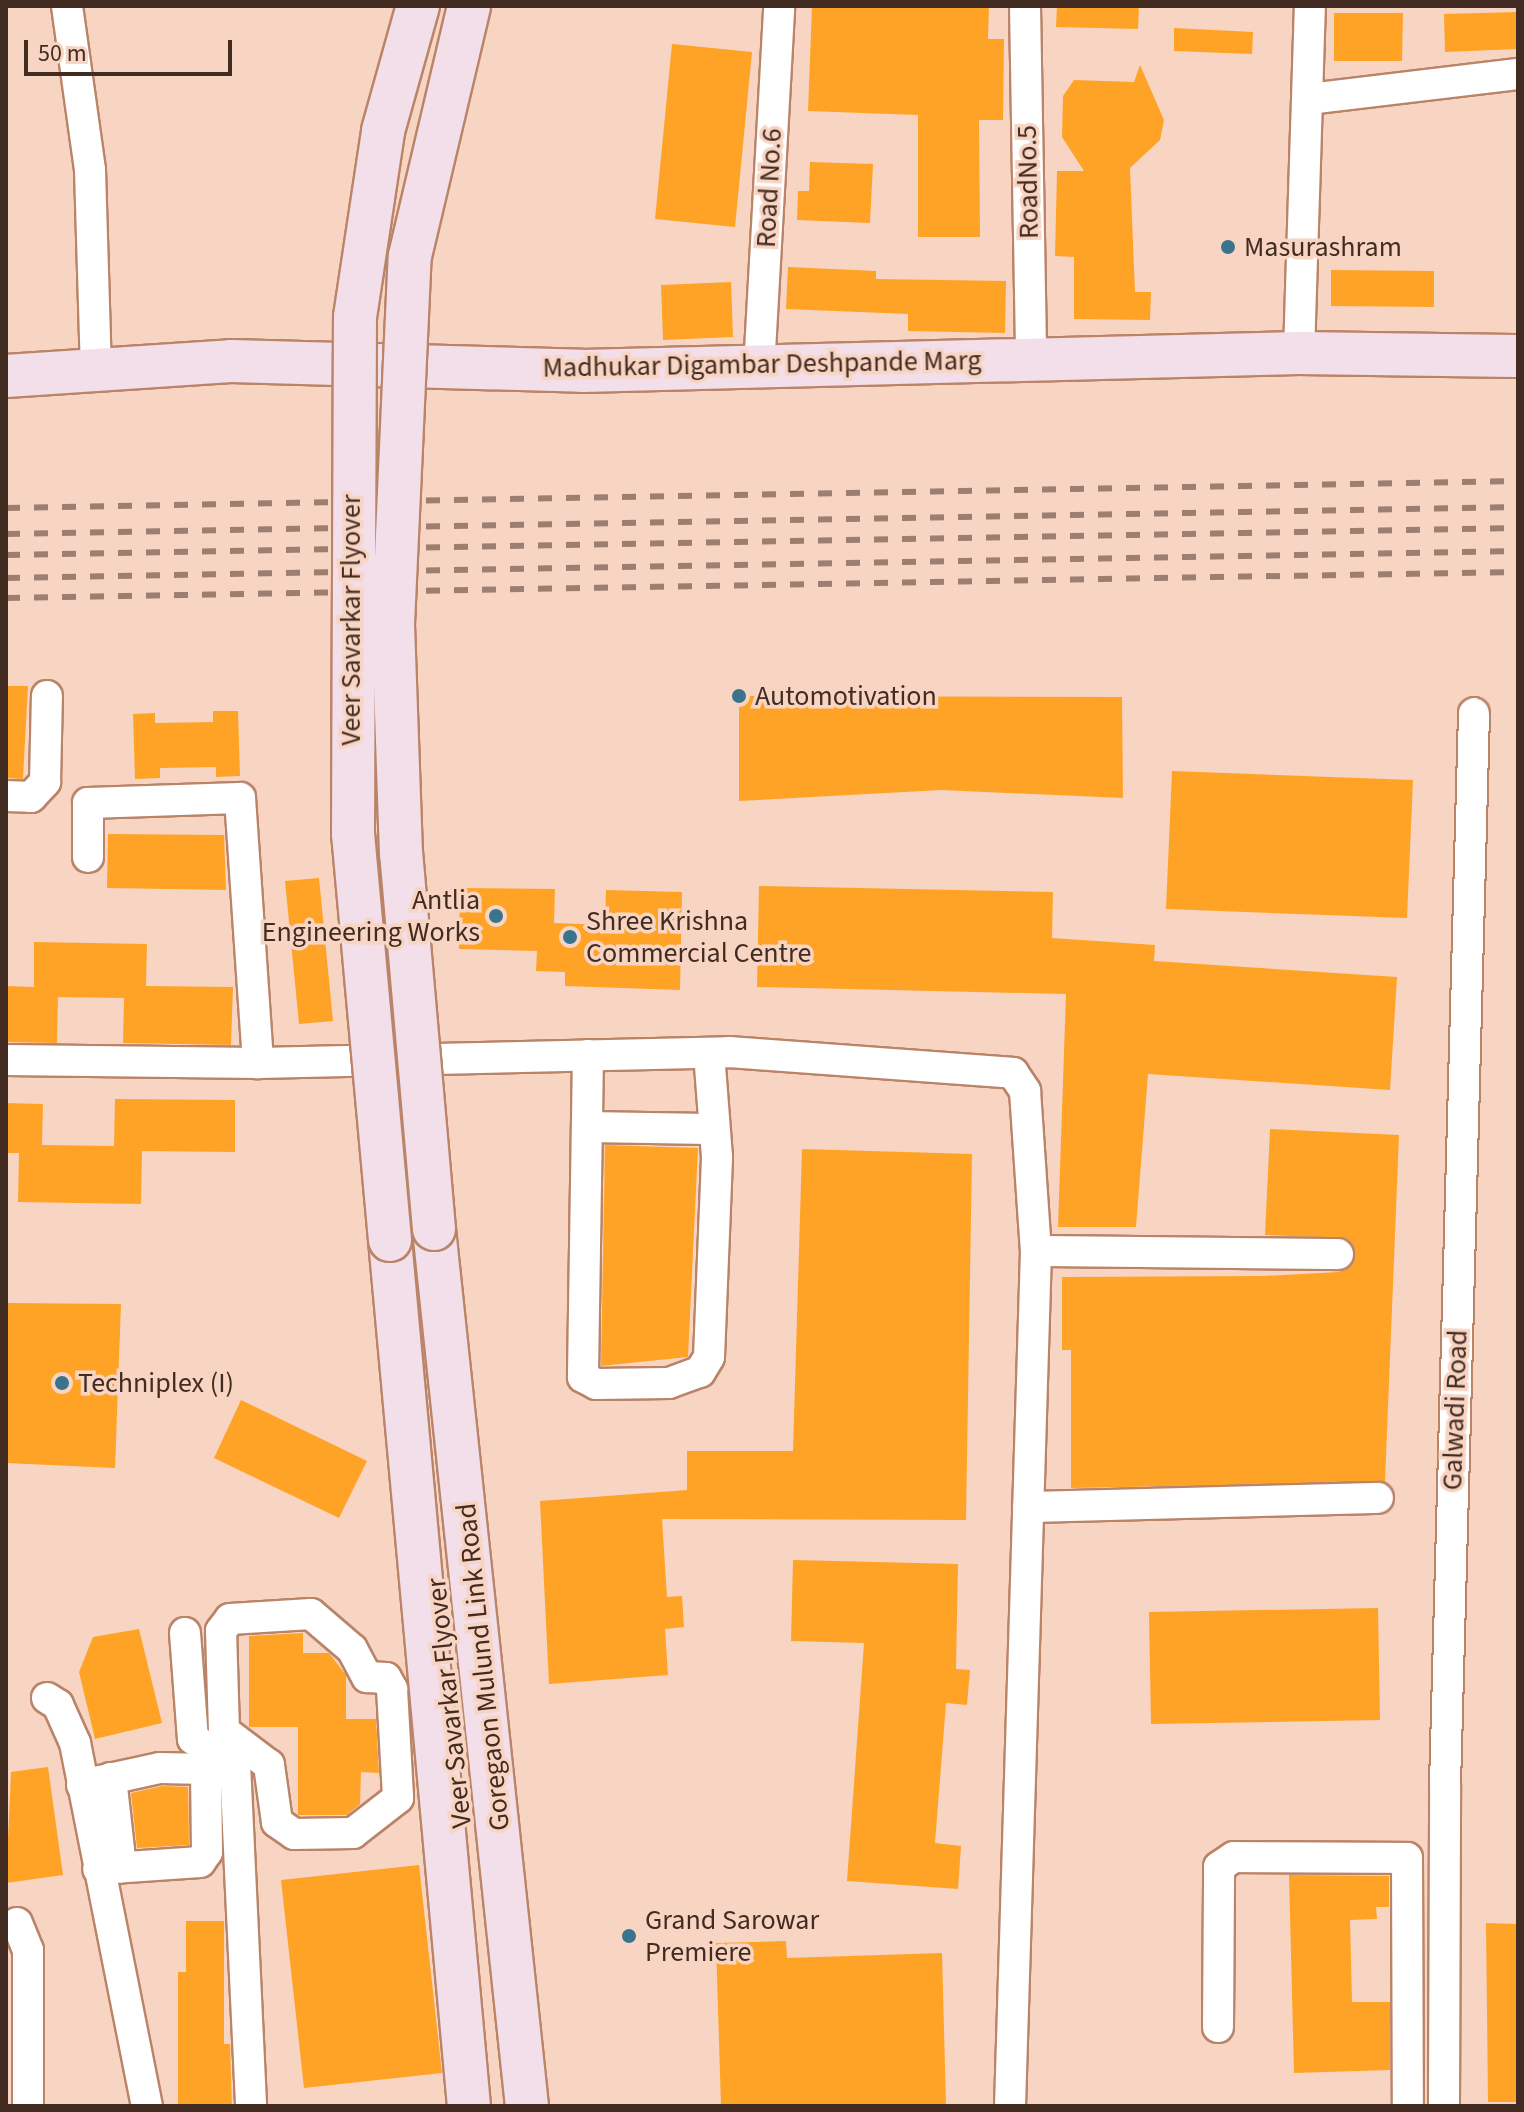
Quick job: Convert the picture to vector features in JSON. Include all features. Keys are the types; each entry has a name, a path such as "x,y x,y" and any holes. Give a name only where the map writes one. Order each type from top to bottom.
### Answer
{"main road":[{"name":"Veer Savarkar Flyover","path":"390,1240 353,834 355,333 383,131 418,6"},
{"name":"Veer Savarkar Flyover","path":"434,1229 401,854 393,608 410,256 469,6"},
{"name":"Madhukar Digambar Deshpande Marg","path":"6,376 231,361 759,369 1031,358 1299,353 1518,356"},
{"name":"Goregaon Mulund Link Road","path":"434,1229 420,1307 442,1793 469,2106"},
{"name":"Goregaon Mulund Link Road","path":"390,1240 420,1307 523,2043 529,2106"},
{"name":"Veer Savarkar Flyover","path":"420,1307 416,1350 493,2106"},
{"name":"Veer Savarkar Flyover","path":"420,1307 429,1347 509,2106"}],"street":[{"path":"67,6 90,170 96,371"},
{"name":"Road No.6","path":"759,369 779,6"},
{"name":"RoadNo.5","path":"1025,6 1031,358"},
{"path":"1299,353 1310,6"},
{"path":"1308,99 1518,74"},
{"path":"6,796 31,797 45,782 47,696"},
{"name":"Galwadi Road","path":"1444,2106 1445,1859 1474,713"},
{"path":"88,857 88,803 240,798 258,1063"},
{"path":"588,1055 583,1377 596,1384 669,1383 700,1372 709,1357 717,1157 710,1129 709,1053"},
{"path":"6,1060 258,1063 709,1053 1013,1073 1025,1091 1036,1251 1010,2106"},
{"path":"587,1127 710,1129"},
{"path":"1036,1251 1338,1254"},
{"path":"1028,1507 1378,1498"},
{"path":"398,1798 386,1678 367,1677 352,1649 311,1614 230,1619 221,1631 224,1731 269,1765 277,1822 294,1834 353,1833 398,1798 442,1793"},
{"path":"185,1633 193,1739 235,1764 251,2106"},
{"path":"47,1698 58,1705 75,1743 82,1785 110,1868"},
{"path":"82,1785 196,1764 206,1769 207,1852 200,1862 110,1868"},
{"path":"111,1778 110,1868 147,2106"},
{"path":"1218,2027 1219,1867 1234,1857 1445,1859"},
{"path":"1407,1858 1408,2106"},
{"path":"17,1923 28,1950 28,2106"},
{"path":"1408,1974 1444,1974"}],"building":[{"path":"812,6 989,6 988,39 1004,39 1003,120 979,120 980,237 918,237 918,115 808,111"},
{"path":"1057,6 1139,6 1138,29 1056,27"},
{"path":"1518,12 1518,49 1445,52 1444,14"},
{"path":"1334,13 1403,13 1402,61 1334,61"},
{"path":"1174,28 1253,32 1252,54 1174,51"},
{"path":"672,44 752,52 735,227 655,219"},
{"path":"1140,65 1164,120 1160,140 1130,168 1135,292 1151,292 1150,320 1074,319 1074,257 1055,256 1057,171 1084,171 1062,137 1063,96 1074,80 1134,82"},
{"path":"810,162 873,164 870,223 797,220 798,191 809,191"},
{"path":"788,267 876,271 876,279 1006,281 1005,333 908,331 908,314 786,309"},
{"path":"1331,270 1434,271 1434,307 1331,306"},
{"path":"731,282 733,337 663,340 661,285"},
{"path":"6,686 28,686 23,779 6,778"},
{"path":"739,696 1122,697 1123,798 941,790 739,801"},
{"path":"213,711 238,711 240,776 216,777 216,767 160,768 160,778 135,779 133,714 155,713 155,723 213,722"},
{"path":"1172,771 1413,780 1407,918 1166,909"},
{"path":"108,834 224,835 226,890 107,888"},
{"path":"319,878 333,1021 299,1024 285,881"},
{"path":"759,886 1053,892 1052,938 1155,945 1154,961 1397,977 1390,1090 1148,1074 1136,1227 1058,1227 1066,994 757,987"},
{"name":"Shree Krishna Commercial Centre","path":"460,888 555,889 554,923 605,925 606,890 682,892 680,990 565,986 565,972 536,971 537,951 459,949"},
{"path":"34,942 147,944 146,986 233,987 231,1045 123,1043 124,998 58,997 57,1043 6,1042 6,986 34,987"},
{"path":"115,1099 235,1100 235,1152 142,1151 141,1204 18,1202 19,1153 6,1153 6,1103 43,1104 42,1145 114,1146"},
{"path":"1270,1129 1399,1135 1385,1482 1071,1488 1071,1350 1062,1350 1062,1277 1263,1276 1339,1272 1354,1262 1346,1238 1265,1235"},
{"path":"605,1145 698,1148 688,1357 601,1366"},
{"path":"802,1149 972,1154 966,1520 662,1519 667,1597 682,1596 684,1627 665,1629 668,1675 549,1684 540,1501 687,1490 687,1451 793,1451"},
{"name":"Techniplex (I)","path":"6,1303 121,1304 115,1468 6,1463"},
{"path":"241,1400 367,1461 339,1518 214,1458"},
{"path":"793,1560 958,1564 956,1669 970,1670 967,1705 946,1703 935,1843 961,1846 958,1889 847,1881 864,1643 791,1641"},
{"path":"1378,1608 1380,1720 1151,1724 1149,1612"},
{"path":"139,1629 162,1723 95,1739 79,1672 93,1637"},
{"path":"303,1633 303,1653 329,1653 346,1675 346,1719 376,1719 379,1773 361,1772 360,1804 347,1815 298,1815 298,1727 249,1727 249,1636"},
{"path":"48,1767 63,1875 6,1883 11,1772"},
{"path":"162,1786 188,1787 189,1845 137,1848 131,1793"},
{"path":"419,1865 442,2073 304,2088 281,1880"},
{"path":"1289,1875 1389,1876 1389,1907 1376,1907 1377,1919 1350,1920 1352,2002 1390,2002 1390,2070 1294,2073"},
{"path":"186,1921 224,1921 224,2044 230,2044 232,2106 178,2106 178,1972 186,1972"},
{"path":"1486,1923 1518,1924 1518,2102 1488,2102"},
{"path":"786,1941 787,1958 942,1953 946,2106 721,2106 716,1943"}],"railway":[{"path":"6,508 1518,481"},
{"path":"6,534 1518,507"},
{"path":"6,555 1518,528"},
{"path":"6,578 1518,551"},
{"path":"6,598 1518,572"}],"place":[{"name":"Masurashram","path":"1228,247"},
{"name":"Automotivation","path":"739,696"},
{"name":"Antlia Engineering Works","path":"496,916"},
{"name":"Shree Krishna Commercial Centre","path":"570,937"},
{"name":"Techniplex (I)","path":"62,1383"},
{"name":"Grand Sarowar Premiere","path":"629,1936"}]}
